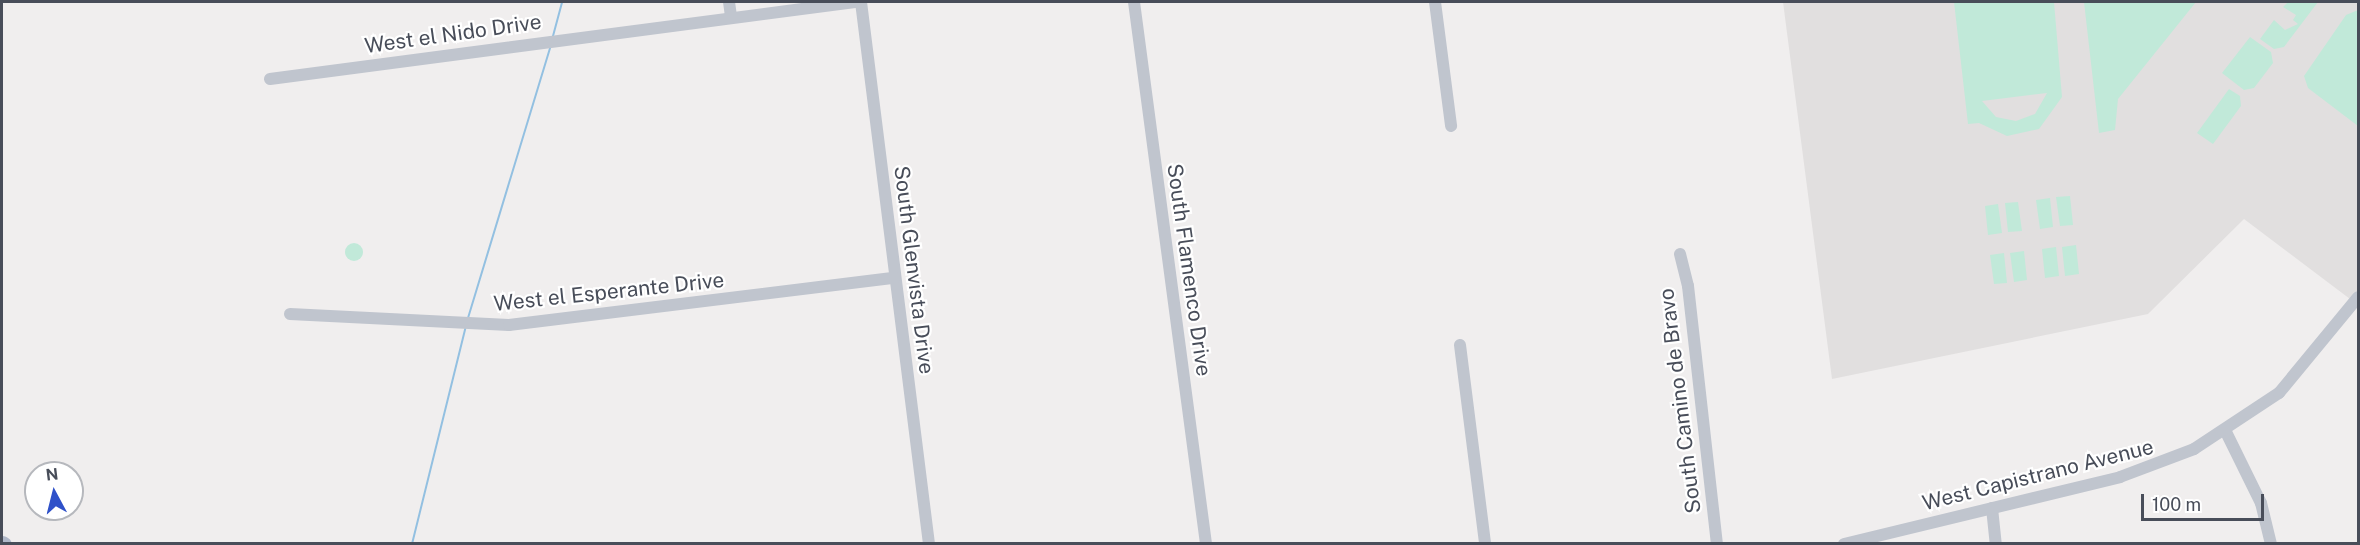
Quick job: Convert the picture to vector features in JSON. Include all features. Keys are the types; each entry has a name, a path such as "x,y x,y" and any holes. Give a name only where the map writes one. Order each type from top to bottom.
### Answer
{"street":[{"path":"729,2 731,15"},
{"name":"West el Nido Drive","path":"270,79 731,15 855,2"},
{"name":"South Glenvista Drive","path":"861,2 929,543"},
{"name":"South Flamenco Drive","path":"1134,2 1206,543"},
{"path":"1435,2 1451,126"},
{"name":"South Camino de Bravo","path":"1680,254 1688,286 1717,543"},
{"name":"West el Esperante Drive","path":"290,314 509,325 894,278"},
{"name":"West Capistrano Avenue","path":"1844,543 2148,469 2226,432 2305,368 2358,297"},
{"path":"1460,345 1485,543"},
{"path":"2226,432 2261,503 2271,543"},
{"path":"1992,508 1996,543"}],"shaded area":[{"path":"1783,2 2358,2 2358,296 2354,302 2244,219 2148,314 1832,379"}],"green space":[{"path":"1954,2 2054,2 2062,97 2039,129 2007,136 1979,123 1968,124","holes":["2047,93 2035,114 2016,121 1996,117 1982,101"]},
{"path":"2084,2 2196,2 2118,99 2115,130 2099,133"},
{"path":"2288,2 2318,2 2284,47 2274,49 2260,39 2274,20 2285,30 2298,24 2293,20 2296,15 2283,7"},
{"path":"2358,10 2358,126 2308,88 2304,76 2346,15"},
{"path":"2250,37 2271,52 2273,63 2254,88 2244,90 2222,73"},
{"path":"2229,89 2240,96 2241,106 2213,144 2197,133"},
{"path":"2070,196 2073,225 2060,226 2056,197"},
{"path":"2050,198 2053,227 2040,229 2036,200"},
{"path":"2018,202 2022,231 2008,232 2005,203"},
{"path":"1998,204 2002,233 1988,235 1985,206"},
{"path":"354,243 360,246 363,252 360,258 354,261 348,258 345,252 348,246"},
{"path":"2076,245 2079,274 2065,276 2062,247"},
{"path":"2056,247 2059,276 2045,278 2042,249"},
{"path":"2024,251 2027,280 2014,282 2010,253"},
{"path":"2004,253 2007,283 1994,284 1990,255"}],"waterway":[{"path":"553,36 562,2"},
{"path":"468,318 550,48"},
{"path":"412,544 466,326"}]}
